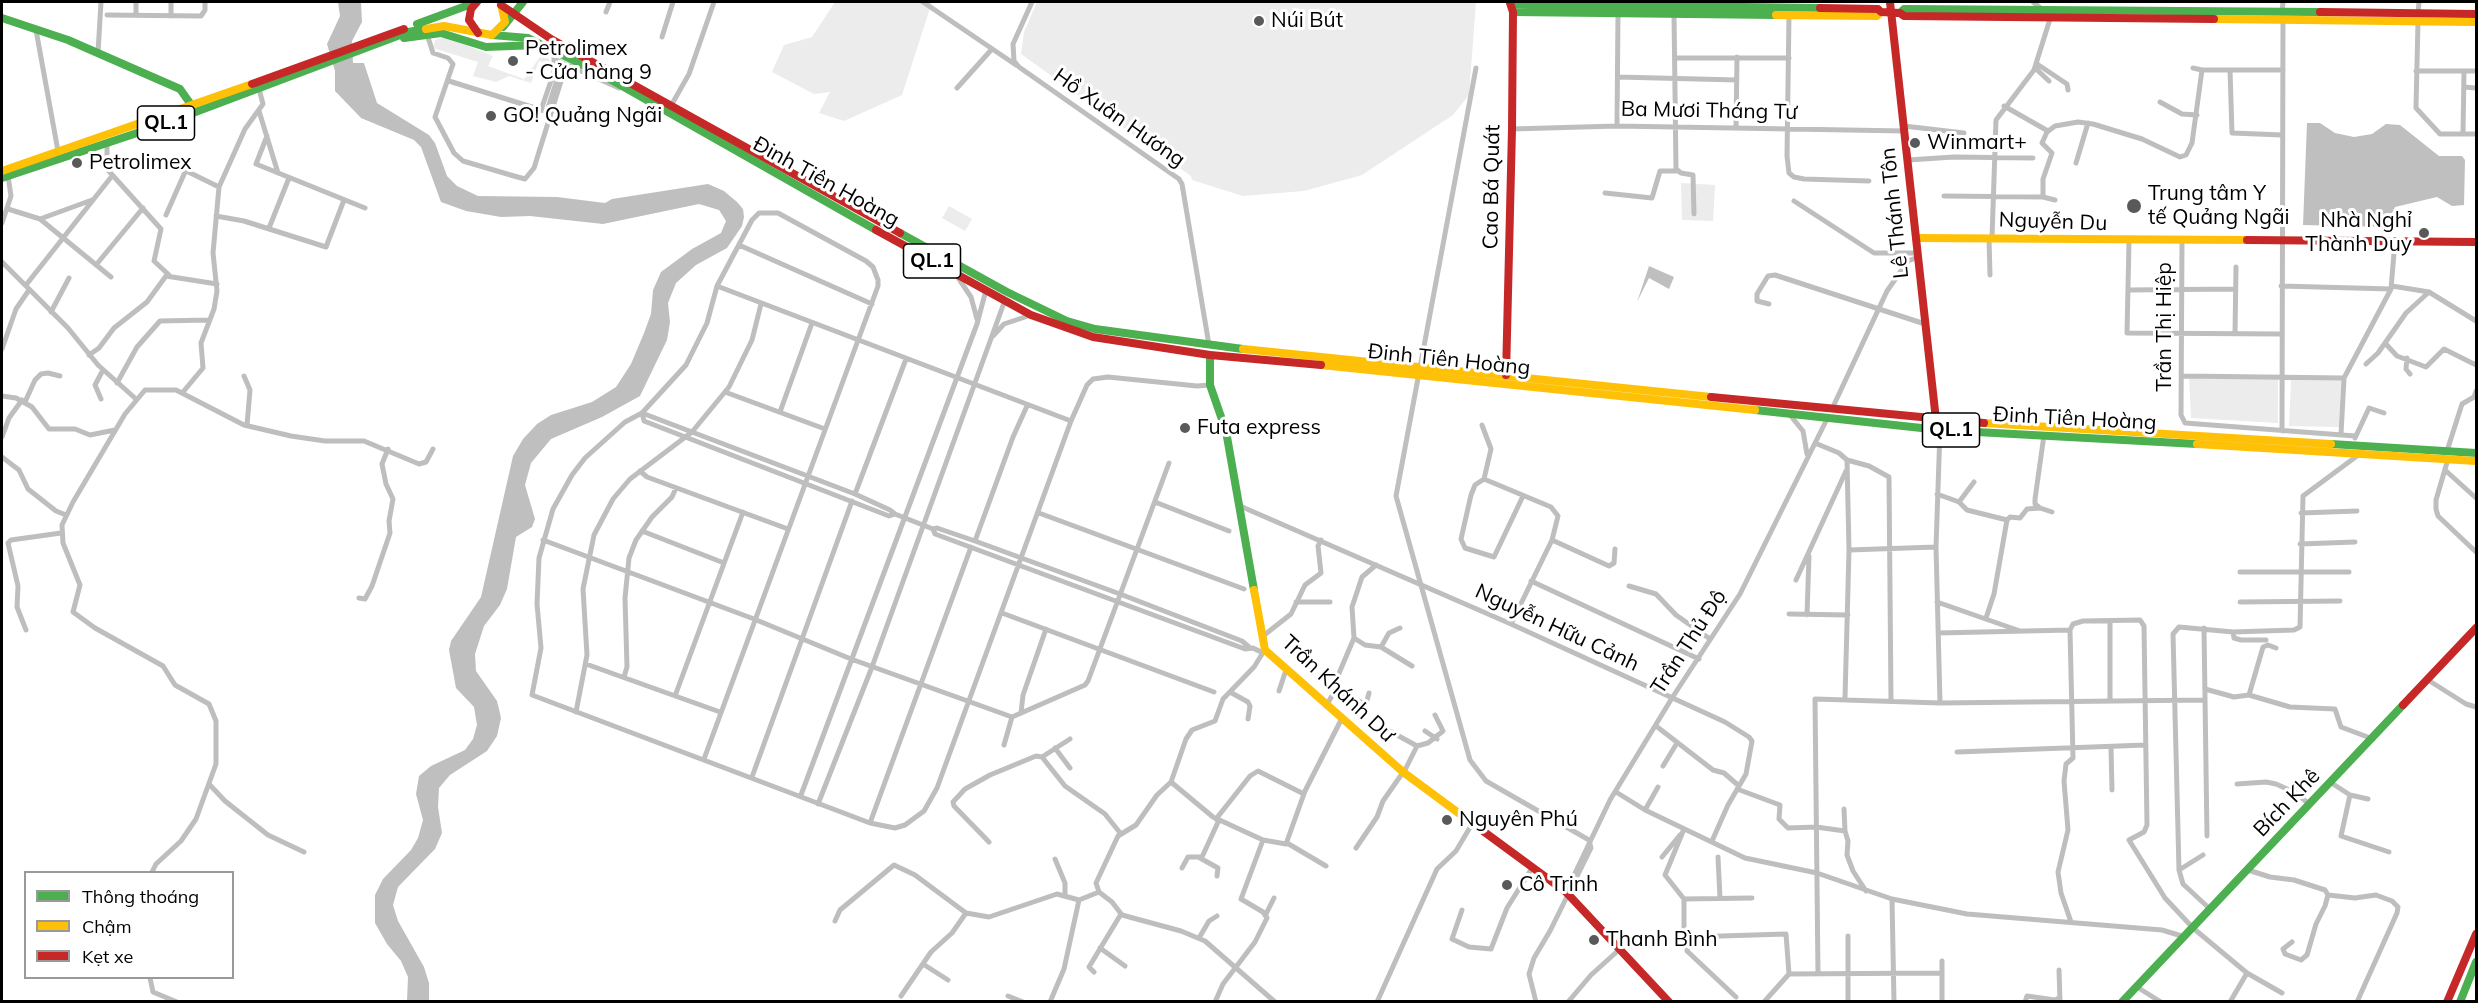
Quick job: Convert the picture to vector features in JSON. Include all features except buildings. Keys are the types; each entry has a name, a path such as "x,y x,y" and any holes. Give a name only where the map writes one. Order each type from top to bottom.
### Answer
{"main road":[{"name":"QL.1","path":"354,50 460,5 474,2 469,20 480,34"},
{"path":"492,34 502,28 523,2"},
{"name":"Lê Thánh Tôn","path":"1890,2 1936,420 1940,430"},
{"name":"Đinh Tiên Hoàng","path":"499,3 551,39 672,104 1000,288 1067,321 1132,337 1682,404 1940,430 2361,453 2448,455 2476,453"},
{"name":"QL.1","path":"499,3 506,16 502,28"},
{"path":"1511,6 1566,9 1789,8 1877,16 1881,12 1900,13 1904,9 2050,18 2083,14 2182,11 2282,16 2418,18 2476,22"},
{"name":"Cao Bá Quát","path":"1506,375 1512,129 1511,6"},
{"path":"1984,13 2043,10 2183,20 2282,16"},
{"path":"2182,11 2183,20"},
{"path":"2418,18 2476,14"},
{"path":"2,18 98,53 180,89 194,109"},
{"name":"QL.1","path":"60,154 106,143 327,59 438,26 492,34"},
{"path":"396,38 427,34 452,35 486,48 525,44 549,48"},
{"name":"Đinh Tiên Hoàng","path":"492,34 523,37 549,48 1035,317 1093,337 1210,355 1410,370"},
{"name":"QL.1","path":"4,175 60,154 260,89 327,59"},
{"name":"Nguyễn Du","path":"1916,238 2129,242 2182,240 2476,242"},
{"name":"Trần Khánh Dư","path":"1209,345 1210,385 1226,431 1264,651 1403,772 1568,894 1621,948 1669,1002"},
{"name":"Đinh Tiên Hoàng","path":"1428,372 1506,375 1831,411 1936,420 2355,440 2476,461"},
{"path":"1682,404 1683,394"},
{"name":"Bích Khê","path":"2122,1002 2476,628"},
{"path":"2447,1002 2476,934"},
{"path":"2460,1002 2476,962"}],"street":[{"path":"98,53 101,2"},
{"path":"136,2 136,15"},
{"path":"171,2 171,16"},
{"path":"107,15 201,16 206,2"},
{"path":"606,12 610,2"},
{"path":"662,37 673,2"},
{"path":"672,104 689,74 714,2"},
{"name":"Hồ Xuân Hương","path":"923,2 1179,179 1183,190 1209,345"},
{"path":"1019,67 1014,60 1012,44 1032,2"},
{"path":"2033,2 2043,10"},
{"path":"2182,2 2182,11"},
{"path":"2283,2 2280,241 2282,431 2341,434 2355,440 2369,408 2384,413"},
{"path":"2419,2 2416,108 2440,134 2476,134"},
{"path":"1617,126 1619,7"},
{"path":"1674,7 1677,171"},
{"path":"1789,8 1787,166 1792,176 1869,181"},
{"path":"1990,275 1996,120 2004,106 2036,66 2050,18"},
{"path":"36,30 60,154"},
{"path":"427,34 433,53 453,60 449,81 435,117 453,153 463,161 525,179 530,177 554,72 554,59 549,48"},
{"path":"957,88 992,49"},
{"path":"1736,128 1737,57"},
{"path":"1676,58 1789,58"},
{"path":"554,59 632,93"},
{"path":"546,111 564,64"},
{"path":"2036,66 2049,81"},
{"path":"2036,66 2063,81 2068,90"},
{"path":"2193,68 2283,70"},
{"path":"2043,197 2043,179 2052,153 2042,145 2048,131 2055,126 2078,122 2088,123 2142,139 2180,157 2190,149 2197,115 2202,70"},
{"path":"2230,70 2232,133 2283,135"},
{"path":"2416,71 2476,71"},
{"path":"2463,134 2464,71"},
{"path":"1618,77 1737,80"},
{"path":"449,81 546,111"},
{"path":"2464,87 2476,88"},
{"path":"183,392 203,368 201,344 214,309 217,284 213,253 219,188 241,136 259,111 263,98 260,89"},
{"path":"2160,102 2182,114 2197,115"},
{"path":"2004,106 2048,131"},
{"path":"259,111 278,173"},
{"path":"2076,162 2088,123"},
{"name":"Ba Mươi Tháng Tư","path":"1512,129 1617,126 1675,129 1905,128 1964,133"},
{"path":"267,136 256,164 365,208"},
{"path":"106,143 106,166 112,176 126,188 162,231 154,258 157,265 169,275 217,284"},
{"path":"1908,160 2033,158"},
{"path":"170,163 219,188"},
{"path":"1605,193 1652,198 1660,171 1677,171 1693,175 1694,214"},
{"path":"166,215 185,172"},
{"path":"2,223 11,196 4,175"},
{"path":"2,349 16,309 27,287 112,176"},
{"path":"269,228 289,178"},
{"path":"1944,196 2043,197 2055,200"},
{"path":"40,219 94,199"},
{"path":"216,216 269,228 326,247 344,200"},
{"path":"1794,201 1874,253 1917,255"},
{"path":"96,265 143,208"},
{"path":"8,209 40,219 111,277"},
{"path":"704,759 872,304 878,280 873,267 778,213 759,213 752,220 717,286 707,323 686,365 642,413 625,422 585,458 562,492 543,540 537,584 541,648 532,695 870,823 895,828 915,819 924,811 937,788 1071,421 1087,385 1093,379 1116,378 1197,386 1210,385"},
{"name":"Trần Thị Hiệp","path":"2182,240 2181,415 2185,423 2282,431"},
{"path":"2341,434 2344,378 2392,287 2395,241"},
{"path":"2129,242 2127,333 2281,334"},
{"path":"739,245 872,304"},
{"path":"1831,411 1878,307 1903,267 1917,255"},
{"path":"2,262 68,328 89,356 136,399"},
{"path":"2235,334 2236,267"},
{"path":"947,270 967,288 977,324"},
{"path":"89,356 102,345 114,328 147,303 159,283 169,275"},
{"path":"1769,304 1757,301 1757,294 1768,276 1775,275 1925,324"},
{"path":"51,312 69,278"},
{"path":"717,286 1071,421"},
{"path":"2281,286 2392,287 2429,292 2476,321"},
{"path":"801,795 906,518 977,324 986,290"},
{"path":"2128,290 2235,290"},
{"path":"2366,364 2385,343 2406,313 2429,292"},
{"path":"818,804 872,667 1005,300"},
{"path":"576,712 586,664 587,633 583,589 594,534 613,499 640,471 692,432 725,392 752,340 761,304"},
{"path":"990,339 1011,320 1026,315 1035,317"},
{"path":"117,383 137,347 160,321 209,321"},
{"path":"780,412 812,323"},
{"path":"2385,343 2394,354 2428,367 2444,349 2476,365"},
{"path":"2407,358 2406,367 2410,374"},
{"path":"855,494 906,359"},
{"path":"101,399 95,385 103,370"},
{"path":"2,437 9,418 24,401 34,380 40,374 60,376"},
{"path":"244,376 250,390 247,425"},
{"path":"2181,376 2344,378"},
{"path":"153,871 156,864 181,841 193,825 217,759 216,721 212,709 203,700 174,685 158,663 95,628 73,612 80,585 61,533 66,515 115,430 136,399 150,389 183,392 194,400 247,425 317,440 364,441 420,464 426,462 433,449"},
{"path":"2476,391 2474,397 2462,404 2436,500 2438,516 2476,552"},
{"path":"725,392 825,429"},
{"path":"2,396 24,401 38,412 44,426 49,429 75,429 90,435 115,430"},
{"path":"975,541 1013,436 1027,406"},
{"path":"642,413 855,494 894,514 933,529 937,528 975,541 1117,602 1245,649 1249,647"},
{"path":"642,413 644,421 683,437 889,516 894,514"},
{"path":"1790,415 1803,431 1807,456"},
{"name":"Trần Thủ Độ","path":"1568,894 1610,800 1672,698 1740,594 1827,419"},
{"path":"1482,425 1491,449 1484,479 1473,489 1461,539 1462,545 1469,550 1494,557 1523,496"},
{"path":"1940,430 1936,547 1940,703"},
{"path":"2044,435 2035,504 2052,512"},
{"path":"1815,443 1839,453 1846,460 1869,466 1889,477 1891,700"},
{"path":"359,598 365,599 372,586 390,533 389,521 393,499 386,484 382,464 388,449"},
{"path":"2210,909 2183,884 2179,870 2174,634 2179,627 2233,632 2294,630 2300,627 2300,544 2303,496 2361,453"},
{"path":"2,457 19,470 28,489 56,511 66,515"},
{"path":"1845,698 1849,550 1846,460"},
{"path":"543,540 754,619 872,667 1012,717 1085,685 1169,463"},
{"path":"1796,580 1846,470"},
{"path":"2445,470 2476,498"},
{"path":"640,471 647,477 788,529"},
{"path":"1484,479 1556,512 1557,523 1552,540 1511,624"},
{"path":"1959,502 1974,482"},
{"path":"624,677 628,646 625,598 629,558 642,531 672,496 676,488"},
{"path":"1937,494 1959,502 1967,510 2007,520 2010,517 2020,518 2027,509 2040,508"},
{"path":"1833,497 1839,496 1847,501"},
{"path":"752,777 852,501"},
{"path":"1155,502 1229,531"},
{"path":"1240,506 1376,565 1362,577 1352,607 1354,638 1334,685 1334,692 1326,706"},
{"path":"2301,513 2357,511"},
{"path":"675,696 742,512"},
{"path":"1039,513 1244,589"},
{"path":"1986,618 1994,594 1996,570 2007,520"},
{"path":"933,529 935,534 1120,594 1242,641 1249,647 1264,651 1254,667 1221,703 1215,721 1197,726 1186,739 1171,782 1157,795 1136,825 1121,834 1090,896"},
{"path":"642,531 724,562"},
{"path":"26,630 17,607 18,586 8,543 11,540 61,533"},
{"path":"1263,636 1291,614 1305,585 1321,573 1318,546 1321,540"},
{"path":"1552,540 1609,566 1614,564 1615,549"},
{"path":"2300,544 2355,542"},
{"path":"870,823 971,547"},
{"path":"1849,550 1936,547"},
{"path":"1807,615 1809,554"},
{"name":"Nguyễn Hữu Cảnh","path":"1376,565 1725,722 1752,741 1746,774 1738,787"},
{"path":"2240,572 2349,572"},
{"path":"1531,581 1699,658"},
{"path":"1629,585 1656,594 1676,615 1710,639"},
{"path":"2240,603 2340,601"},
{"path":"1296,602 1330,602"},
{"path":"1937,602 2024,632"},
{"path":"1002,613 1214,692"},
{"path":"1789,614 1848,615"},
{"path":"2071,922 2061,893 2058,872 2068,830 2064,781 2066,765 2073,758 2070,630 2073,624 2083,621 2140,620 2144,626 2147,825 2144,832 2129,840 2165,898 2193,928 2247,973 2282,993"},
{"path":"2110,622 2110,701"},
{"path":"1381,647 1389,633 1400,628"},
{"path":"2204,628 2207,837"},
{"path":"1021,713 1023,694 1046,629"},
{"path":"1938,633 2070,630"},
{"path":"2233,632 2237,640 2266,640"},
{"path":"1354,638 1365,645 1381,647 1412,666"},
{"path":"2249,695 2263,647 2268,645 2276,648"},
{"path":"586,664 720,712"},
{"path":"1279,691 1286,670"},
{"path":"2428,680 2466,704 2476,707"},
{"path":"2205,689 2234,697 2249,695 2290,707 2335,709 2341,727 2373,739"},
{"path":"1230,692 1250,706 1248,719"},
{"path":"1334,692 1366,704 1369,693"},
{"path":"1818,974 1815,699 1845,698 1940,703 2204,700"},
{"path":"1356,848 1377,817 1383,801 1417,746 1437,739 1444,729 1435,716"},
{"path":"1004,745 1012,717"},
{"path":"1287,843 1304,794 1341,720"},
{"path":"1656,726 1713,770 1724,773 1738,787 1780,805 1779,819 1785,827 1816,827 1845,831"},
{"path":"1386,729 1417,746"},
{"path":"1425,731 1437,739"},
{"path":"1042,757 1070,739"},
{"path":"1663,766 1677,743"},
{"path":"1957,752 2146,746"},
{"path":"1055,747 1070,768"},
{"path":"2111,748 2112,790"},
{"path":"989,842 954,806 953,802 965,789 990,775 1036,756 1042,757 1065,786 1105,814 1121,834"},
{"path":"1200,858 1218,820 1250,776 1258,771 1304,794"},
{"path":"1171,782 1203,812 1263,840 1287,843 1326,866"},
{"path":"2237,784 2266,782 2276,784 2296,793 2309,804"},
{"path":"2330,782 2350,795 2368,799"},
{"path":"209,784 225,801 268,835 304,852"},
{"path":"1645,810 1658,787"},
{"path":"1712,841 1738,787"},
{"path":"1616,792 1645,810 1745,858 1817,873 1892,900 1967,914 2162,930 2185,937"},
{"path":"2350,795 2341,836 2389,852"},
{"path":"1844,809 1848,842 1847,855 1853,871 1866,891"},
{"path":"1377,1002 1437,869 1456,851 1472,824"},
{"path":"1662,857 1684,829"},
{"path":"1684,829 1665,876 1684,899 1684,930 1689,937 1687,951 1736,997"},
{"path":"1263,840 1241,899 1266,914"},
{"path":"2179,870 2203,855"},
{"path":"1182,868 1188,857 1200,858 1218,868 1217,876"},
{"path":"1718,857 1720,898"},
{"path":"1055,859 1065,883 1065,894"},
{"path":"836,921 840,910 894,865 915,875 966,913 989,917 1046,897 1065,894 1079,900 1099,892"},
{"path":"1462,910 1452,939 1469,947 1491,949 1507,908 1532,868"},
{"path":"2248,870 2304,882 2325,890 2328,895"},
{"path":"1096,883 1099,892 1112,902 1121,914 1199,938 1275,1002"},
{"path":"2292,942 2283,949 2285,954 2301,960 2307,955 2328,895"},
{"path":"2328,895 2355,898 2376,895 2392,901 2398,907 2357,1002"},
{"path":"1215,1002 1254,942 1274,898"},
{"path":"1684,899 1752,898"},
{"path":"1050,1002 1064,969 1079,900"},
{"path":"1892,900 1894,1002"},
{"path":"901,996 931,952 956,929 966,913"},
{"path":"1094,972 1089,967 1121,914"},
{"path":"1199,938 1209,921 1216,916"},
{"path":"1689,937 1786,934 1789,974 1764,1002"},
{"path":"1848,936 1848,1002"},
{"path":"1100,948 1125,966"},
{"path":"1568,1002 1591,975 1621,948"},
{"path":"1942,961 1942,1002"},
{"path":"923,964 948,980"},
{"path":"2025,1002 2027,996 2060,1000 2059,970"},
{"path":"1789,974 1941,973"},
{"path":"2230,1002 2247,973"},
{"path":"150,979 153,992 177,1002"},
{"path":"2137,987 2161,1002"},
{"path":"1008,996 1023,1002"}],"shaded area":[{"path":"338,2 361,2 362,22 352,41 353,63 364,63 377,103 429,135 435,143 447,176 457,186 478,196 557,197 605,203 612,199 708,184 724,191 737,202 743,209 744,217 742,226 727,248 696,265 676,283 668,303 670,322 667,340 640,396 602,417 551,439 531,463 525,485 535,519 532,527 516,537 507,589 500,605 484,626 475,654 476,671 497,701 501,718 497,736 487,751 450,775 439,788 438,807 442,833 435,849 398,887 393,905 398,921 424,967 429,983 429,1001 407,1001 408,977 401,961 387,944 375,923 375,895 383,879 411,850 418,838 423,820 416,794 419,776 431,766 465,750 473,739 477,725 474,707 456,688 449,650 451,641 481,597 513,456 523,439 537,424 551,415 592,402 616,387 631,364 644,333 651,314 653,290 661,272 692,249 721,233 726,221 719,210 699,204 603,224 530,216 501,217 466,211 441,202 421,147 414,140 361,118 335,91 335,71 327,44 340,16"},
{"path":"835,2 932,2 902,95 844,121 819,113 830,92 814,94 772,72 784,45 812,37"},
{"path":"1037,2 1476,2 1469,95 1453,115 1362,175 1304,191 1243,196 1192,180 1191,176 1021,54 1024,32"},
{"path":"445,37 493,56 488,66 524,79 540,57 545,56 552,62 552,65 539,61 531,83 509,76 496,82 473,76 478,62 433,48 435,40"},
{"path":"2307,123 2320,123 2335,133 2354,137 2372,134 2386,124 2400,125 2439,156 2462,156 2465,160 2464,205 2452,206 2437,197 2395,207 2385,227 2303,225"},
{"path":"1681,183 1715,185 1713,221 1682,220"},
{"path":"949,206 972,219 965,231 942,218"},
{"path":"1649,266 1674,277 1669,289 1649,278 1637,302"},
{"path":"2189,377 2278,377 2278,423 2191,418"},
{"path":"2291,379 2341,380 2339,427 2289,426"}],"waterway":[{"path":"1476,68 1396,496 1470,760 1486,781 1589,840 1591,848 1534,958 1529,974 1536,1002"}],"traffic: fast":[{"path":"503,27 523,2"},
{"path":"417,24 474,3"},
{"path":"1512,4 1820,8"},
{"path":"1900,13 1904,9 2320,12"},
{"path":"1513,12 1776,15"},
{"path":"2,18 68,40 180,89 192,106"},
{"path":"2,178 161,125 408,32 426,29"},
{"path":"404,38 441,33 486,47 537,45"},
{"path":"492,35 528,38 601,74 876,230"},
{"path":"900,233 1007,292 1067,321 1095,329 1243,349"},
{"path":"1210,355 1210,385 1226,431 1254,590"},
{"path":"1755,410 1940,430 2197,444"},
{"path":"2331,444 2476,453"},
{"path":"2122,1002 2403,705"},
{"path":"2460,1002 2476,962"}],"traffic: slow":[{"path":"426,29 444,26 492,35 505,22 501,4"},
{"path":"1776,15 1877,16 1881,12"},
{"path":"2214,19 2476,22"},
{"path":"2,171 252,84"},
{"path":"1916,238 2247,240"},
{"path":"1243,349 1711,397"},
{"path":"1321,365 1755,410"},
{"path":"1984,423 2331,444"},
{"path":"2197,444 2476,461"},
{"path":"1254,590 1265,650 1403,772 1468,820"}],"traffic: jam":[{"path":"477,2 471,9 469,20 478,33"},
{"path":"1890,2 1936,420"},
{"path":"1506,375 1512,129 1513,12 1510,3"},
{"path":"501,5 551,39 900,233"},
{"path":"1820,8 1878,9 1881,12 1900,13 1904,16 2214,19"},
{"path":"2320,12 2476,14"},
{"path":"252,84 404,29"},
{"path":"876,230 1031,315 1093,337 1210,355 1321,365"},
{"path":"2247,240 2476,242"},
{"path":"1711,397 1984,423"},
{"path":"2403,705 2476,628"},
{"path":"1468,820 1566,892 1669,1002"},
{"path":"2447,1002 2476,934"}],"place":[{"name":"Núi Bút","path":"1259,21"},
{"name":"Petrolimex - Cửa hàng 9","path":"513,61"},
{"name":"GO! Quảng Ngãi","path":"491,116"},
{"name":"Winmart+","path":"1915,143"},
{"name":"Petrolimex","path":"77,163"},
{"name":"Trung tâm Y tế Quảng Ngãi","path":"2134,206"},
{"name":"Nhà Nghỉ Thành Duy","path":"2424,233"},
{"name":"Futa express","path":"1185,428"},
{"name":"Nguyên Phú","path":"1447,820"},
{"name":"Cô Trinh","path":"1507,885"},
{"name":"Thanh Bình","path":"1594,940"}]}
